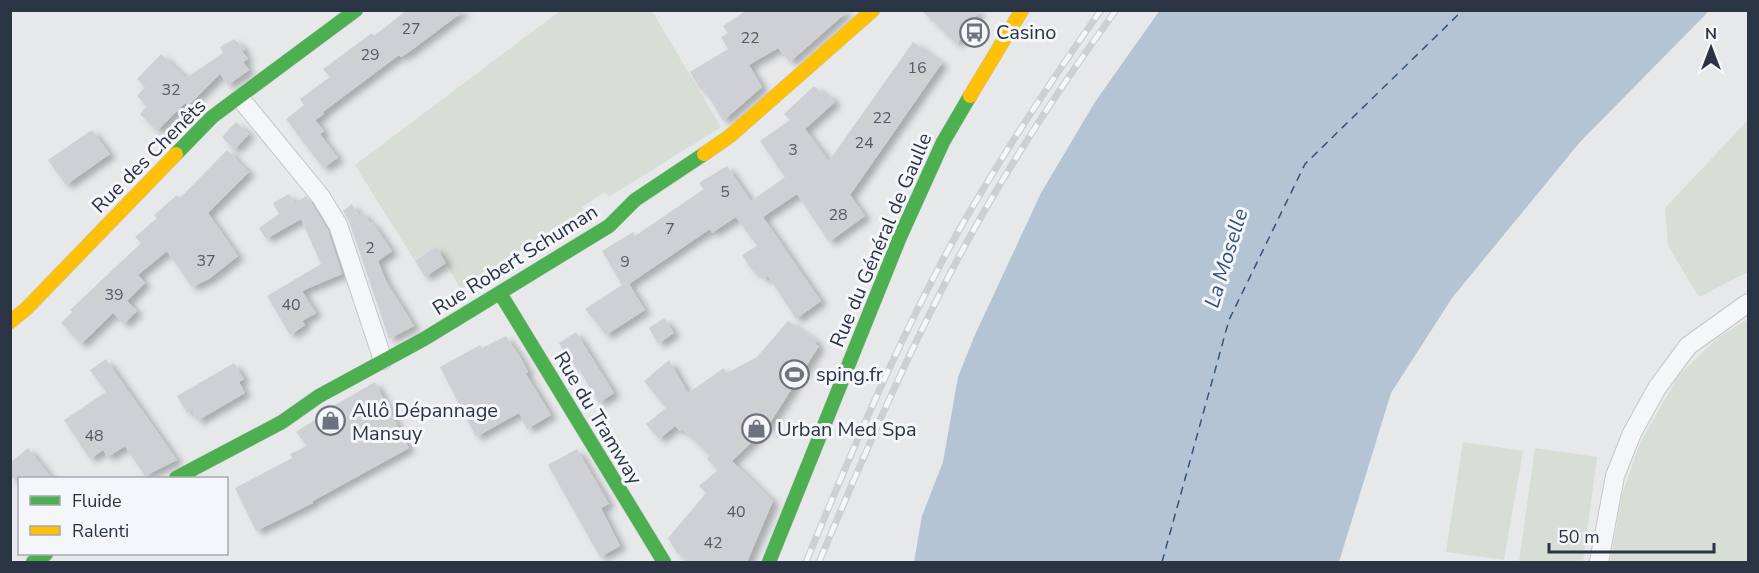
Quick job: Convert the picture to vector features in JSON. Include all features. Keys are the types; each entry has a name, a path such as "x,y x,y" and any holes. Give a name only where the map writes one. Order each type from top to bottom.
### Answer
{"street":[{"name":"Rue des Chenêts","path":"10,322 27,308 212,117 356,10"},
{"name":"Rue Robert Schuman","path":"178,477 289,417 319,396 424,339 609,226 635,200 730,136 873,10"},
{"name":"Rue du Général de Gaulle","path":"769,562 900,237 943,142 1022,10"},
{"path":"240,98 321,197 338,225 383,360"},
{"name":"Rue du Tramway","path":"500,292 664,562"},
{"path":"1599,562 1615,476 1632,433 1657,388 1688,346 1749,303"}],"shaded area":[{"path":"560,11 652,11 721,127 609,197 605,192 582,207 585,211 461,289 436,247 415,261 355,165"},
{"path":"1748,120 1748,272 1699,297 1668,246 1665,208"},
{"path":"1748,319 1748,562 1610,562 1622,495 1640,443 1679,375 1719,337"},
{"path":"1463,442 1523,451 1504,560 1446,552"},
{"path":"1535,448 1597,457 1583,562 1519,562"}],"water":[{"name":"La Moselle","path":"1160,10 1709,11 1580,142 1452,298 1391,393 1339,562 914,562 922,516 943,462 958,377 974,337 1041,193 1095,102"}],"building":[{"path":"407,10 465,10 409,52 401,57 399,55 315,120 324,131 320,134 338,158 323,168 286,119 304,105 300,99 330,77 323,69 372,33 374,36"},
{"path":"747,10 849,10 790,62 778,48 749,65 762,87 723,121 706,92 700,89 690,72 728,49 721,37 728,33 723,26"},
{"path":"921,10 980,10 957,44"},
{"path":"234,39 245,49 242,51 248,59 243,62 249,70 228,85 220,74 188,106 185,103 157,131 140,114 147,106 137,96 145,87 137,79 161,54 186,78 223,53 220,47"},
{"path":"913,42 942,63 850,195 865,216 829,242 797,194 763,217 821,301 796,319 768,276 763,279 757,271 754,273 742,255 757,246 736,217 712,233 710,229 629,284 645,310 606,335 585,309 622,285 602,251 633,232 635,236 704,189 699,183 727,166 751,201 785,177 760,141 790,120 784,114 814,86 825,95 827,93 835,102 805,129 829,161"},
{"path":"236,122 249,134 234,150 222,137"},
{"path":"92,130 110,154 66,185 48,160"},
{"path":"227,150 249,172 208,213 238,256 209,279 192,287 167,251 138,275 145,283 127,301 137,311 124,324 113,313 81,344 61,323 72,312 70,310 141,243 135,237 157,218 154,215 177,195 180,198"},
{"path":"289,194 295,203 306,196 312,204 328,230 342,274 302,291 316,313 302,321 305,325 290,335 267,296 321,264 301,219 266,239 259,228 279,214 273,203"},
{"path":"352,204 359,215 363,212 369,222 372,222 392,251 378,261 386,281 414,326 389,339 349,221 343,211"},
{"path":"436,247 446,263 425,277 415,261"},
{"path":"664,318 674,333 658,344 649,328"},
{"path":"788,321 817,341 815,344 819,346 768,426 732,461 773,501 747,562 690,562 677,553 668,538 706,493 699,486 718,470 707,459 710,456 682,429 680,431 675,426 659,439 646,424 666,408 644,381 669,360 688,393 724,368 727,373 757,357"},
{"path":"576,332 614,393 599,403 576,364 573,367 559,343"},
{"path":"506,336 551,415 527,429 519,413 476,437 440,367 480,345 482,348"},
{"path":"106,359 177,460 145,476 125,446 108,457 103,450 90,459 64,420 106,392 90,370"},
{"path":"234,363 244,379 239,382 245,393 197,421 192,410 187,413 177,396"},
{"path":"375,382 409,448 313,503 256,531 235,488 292,458 290,454 307,446 296,432 328,409"},
{"path":"28,448 51,477 10,478 10,463"},
{"path":"577,449 609,504 601,508 620,546 600,557 548,465"}],"ferry route":[{"path":"1162,562 1229,320 1305,164 1463,10"}],"railway":[{"path":"806,562 877,395 936,272 1009,147 1101,10"},
{"path":"819,562 871,440 947,279 1002,181 1038,123 1116,10"}],"traffic: fast":[{"path":"176,154 212,117 356,10"},
{"path":"769,562 900,237 943,142 970,96"},
{"path":"178,477 282,422 319,396 424,339 609,226 635,200 704,154"},
{"path":"500,293 664,562"},
{"path":"33,562 44,555"}],"traffic: slow":[{"path":"704,154 730,136 873,10"},
{"path":"970,96 1022,10"},
{"path":"10,322 27,308 176,154"}],"place":[{"name":"Casino","path":"975,32"},
{"name":"sping.fr","path":"795,374"},
{"name":"Allô Dépannage Mansuy","path":"331,421"},
{"name":"Urban Med Spa","path":"756,429"}]}
